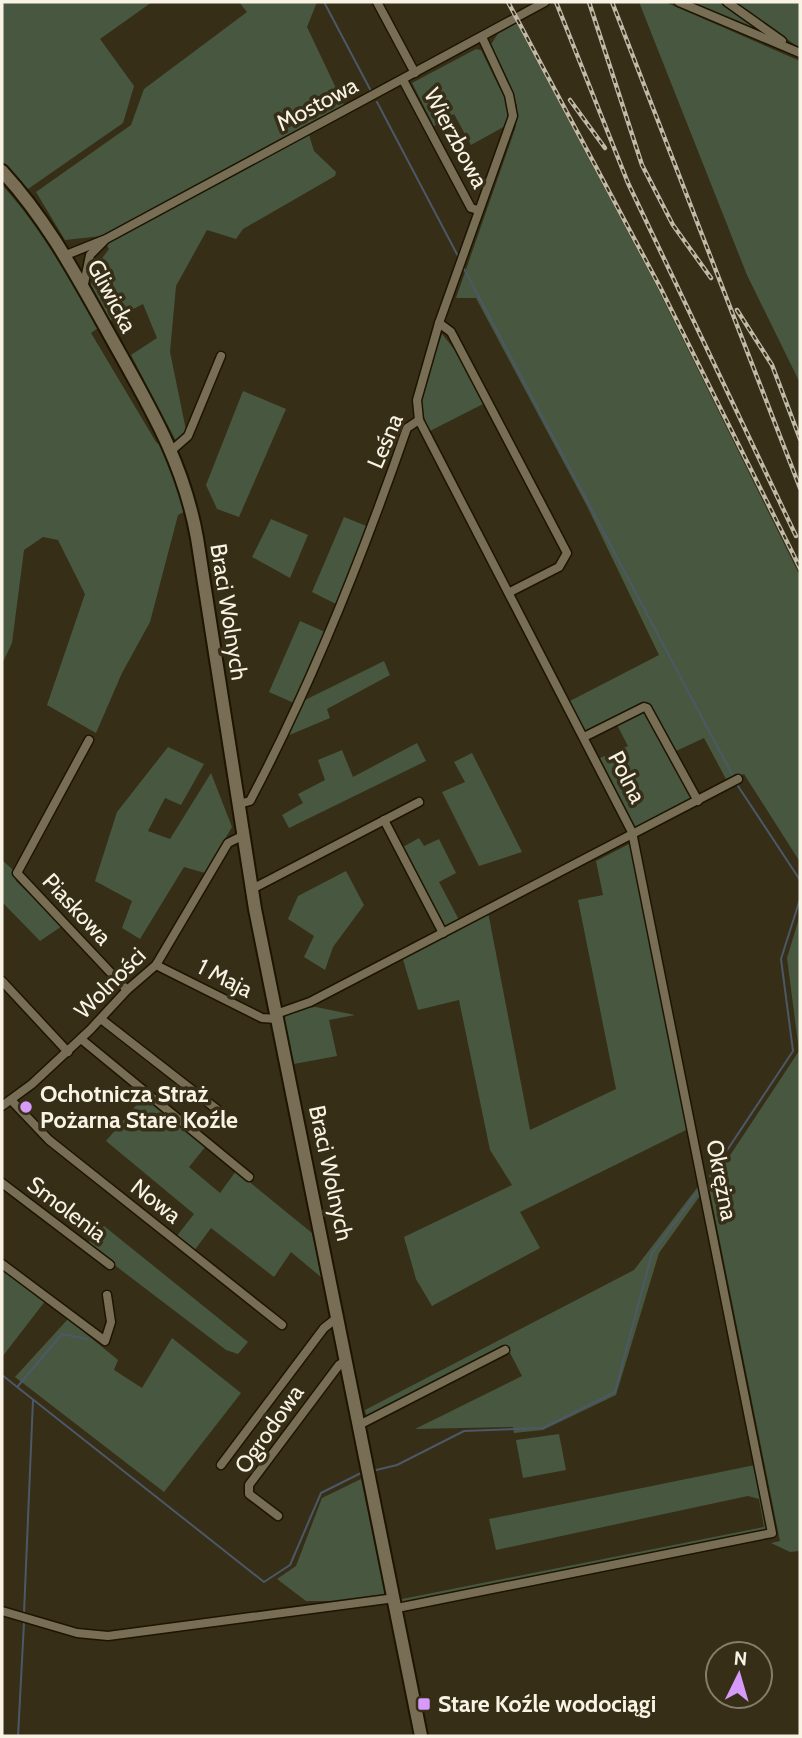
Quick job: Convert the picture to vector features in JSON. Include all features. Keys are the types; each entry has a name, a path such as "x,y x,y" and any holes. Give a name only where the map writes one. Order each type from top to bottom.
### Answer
{"main road":[{"name":"Gliwicka","path":"2,171 67,257 172,450"},
{"name":"Braci Wolnych","path":"172,450 193,519 252,889 421,1736"}],"street":[{"name":"Wierzbowa","path":"377,2 415,73"},
{"name":"Mostowa","path":"67,257 106,239 545,2"},
{"path":"680,2 798,52"},
{"path":"727,2 798,52"},
{"name":"Leśna","path":"239,804 250,801 284,734 365,543 407,428 419,419 417,398 439,323 513,116 509,95 482,37"},
{"name":"Wierzbowa","path":"403,80 471,208 478,211"},
{"name":"Mostowa","path":"90,255 106,239"},
{"path":"67,257 75,261 90,255"},
{"path":"84,285 90,255"},
{"path":"439,323 451,332 566,554 559,567 510,593"},
{"path":"172,450 188,436 221,356"},
{"name":"Polna","path":"277,1016 310,1002 633,835 419,419"},
{"path":"584,737 643,707 648,708 698,801"},
{"name":"Piaskowa","path":"89,740 18,873 127,990"},
{"path":"633,835 736,781"},
{"path":"252,889 419,802"},
{"path":"384,820 443,933"},
{"name":"Wolności","path":"2,1106 68,1052 127,990 156,965 228,843 244,835"},
{"name":"Okrężna","path":"396,1603 772,1533 633,835"},
{"name":"1 Maja","path":"156,965 262,1018 277,1016"},
{"path":"2,981 68,1052"},
{"path":"101,1019 219,1111"},
{"path":"81,1039 249,1177"},
{"name":"Nowa","path":"11,1100 49,1140 282,1325"},
{"name":"Smolenia","path":"2,1183 110,1265"},
{"path":"2,1264 105,1341 111,1322 107,1295"},
{"path":"221,1465 324,1328 338,1317"},
{"path":"359,1425 505,1350"},
{"name":"Ogrodowa","path":"278,1516 249,1494 249,1485 339,1365 347,1360"},
{"path":"2,1611 77,1633 107,1636 396,1603"}],"green space":[{"path":"2,2 152,2 100,39 134,86 123,123 28,189 2,161"},
{"path":"239,2 317,2 307,27 344,105 306,125 314,151 336,172 335,176 243,229 236,239 207,230 176,286 170,352 186,430 176,441 131,355 157,338 143,304 110,321 91,285 95,268 109,249 102,236 65,240 36,192 131,125 144,89 247,12"},
{"path":"639,2 665,2 800,61 800,383 747,275"},
{"path":"691,2 719,2 764,35"},
{"path":"736,2 800,2 800,48 798,47"},
{"path":"516,22 657,287 800,576 800,862 744,774 727,781 704,738 674,752 649,706 585,734 570,701 659,655 587,506 476,298 456,298 516,126 517,106 490,46 499,32"},
{"path":"476,49 481,50 507,103 507,125 471,145 454,114 434,126 412,83"},
{"path":"2,185 54,254 98,328 91,333 156,442 167,451 184,512 178,515 150,622 122,673 96,733 47,705 85,594 58,540 43,537 24,550 12,643 2,664"},
{"path":"442,334 458,354 483,404 428,432 416,410"},
{"path":"243,391 286,409 239,517 217,509 206,485"},
{"path":"344,517 369,527 336,604 312,592"},
{"path":"271,519 308,535 290,578 252,557"},
{"path":"300,621 325,632 294,703 269,692"},
{"path":"384,661 390,675 327,709 330,718 287,736 303,701"},
{"path":"645,711 693,800 640,827 635,827 600,758 628,746 616,723"},
{"path":"417,743 426,761 289,828 282,815 303,803 298,794 325,780 318,760 342,750 353,777"},
{"path":"168,747 204,764 181,805 165,798 148,831 170,839 211,773 232,827 205,873 184,867 140,939 122,928 132,901 95,881 117,812"},
{"path":"472,753 522,852 479,866 442,792 465,782 454,762"},
{"path":"419,838 424,846 439,839 456,873 439,882 459,920 445,928 403,847"},
{"path":"631,843 688,1129 520,1212 540,1248 432,1306 416,1279 404,1237 512,1185 490,1150 459,1000 418,1010 402,956 488,912 530,1130 616,1089 578,900 603,895 596,861"},
{"path":"2,860 12,869 16,881 62,926 40,941 2,902"},
{"path":"346,871 364,905 333,947 325,970 304,957 314,936 288,919 298,896"},
{"path":"800,915 800,1551 790,1552 771,1543 780,1541 709,1187 799,1051 787,958"},
{"path":"316,1007 355,1015 329,1020 337,1056 294,1064 284,1022 286,1015 296,1009"},
{"path":"144,1096 206,1146 189,1167 220,1193 236,1171 312,1233 322,1278 291,1252 274,1277 211,1228 194,1251 176,1237 194,1214 106,1141"},
{"path":"700,1184 702,1193 659,1253 616,1395 543,1430 514,1433 513,1427 415,1429 522,1376 507,1347 367,1419 365,1410 634,1270"},
{"path":"104,1226 248,1342 238,1354 226,1350 87,1244"},
{"path":"2,1269 46,1300 2,1357"},
{"path":"68,1319 118,1360 114,1370 142,1388 172,1338 241,1393 164,1492 15,1377"},
{"path":"559,1434 566,1470 523,1478 516,1440"},
{"path":"755,1465 769,1526 763,1531 401,1604 402,1599 764,1527 759,1499 748,1496 496,1550 489,1519"},
{"path":"361,1479 385,1594 344,1601 306,1601 277,1579 296,1566 322,1498"}],"waterway":[{"path":"324,2 371,91"},
{"path":"377,102 459,258"},
{"path":"463,267 734,778"},
{"path":"736,783 800,880"},
{"path":"710,1176 793,1051 781,959 800,899"},
{"path":"372,1471 397,1465 464,1431 543,1428 615,1392 652,1253 699,1190"},
{"path":"18,1386 62,1334 87,1339"},
{"path":"2,1375 264,1582 290,1565 321,1493 363,1472"},
{"path":"24,1613 33,1400"},
{"path":"18,1736 24,1623"}],"railway":[{"path":"508,2 660,287 800,568"},
{"path":"556,2 628,183 796,536"},
{"path":"589,2 642,165 673,225 711,278"},
{"path":"612,2 800,488"},
{"path":"570,100 605,148"},
{"path":"737,310 772,365 800,439"}],"place":[{"name":"Ochotnicza Straż Pożarna Stare Koźle","path":"26,1107"},
{"name":"Stare Koźle wodociągi","path":"424,1704"}]}
